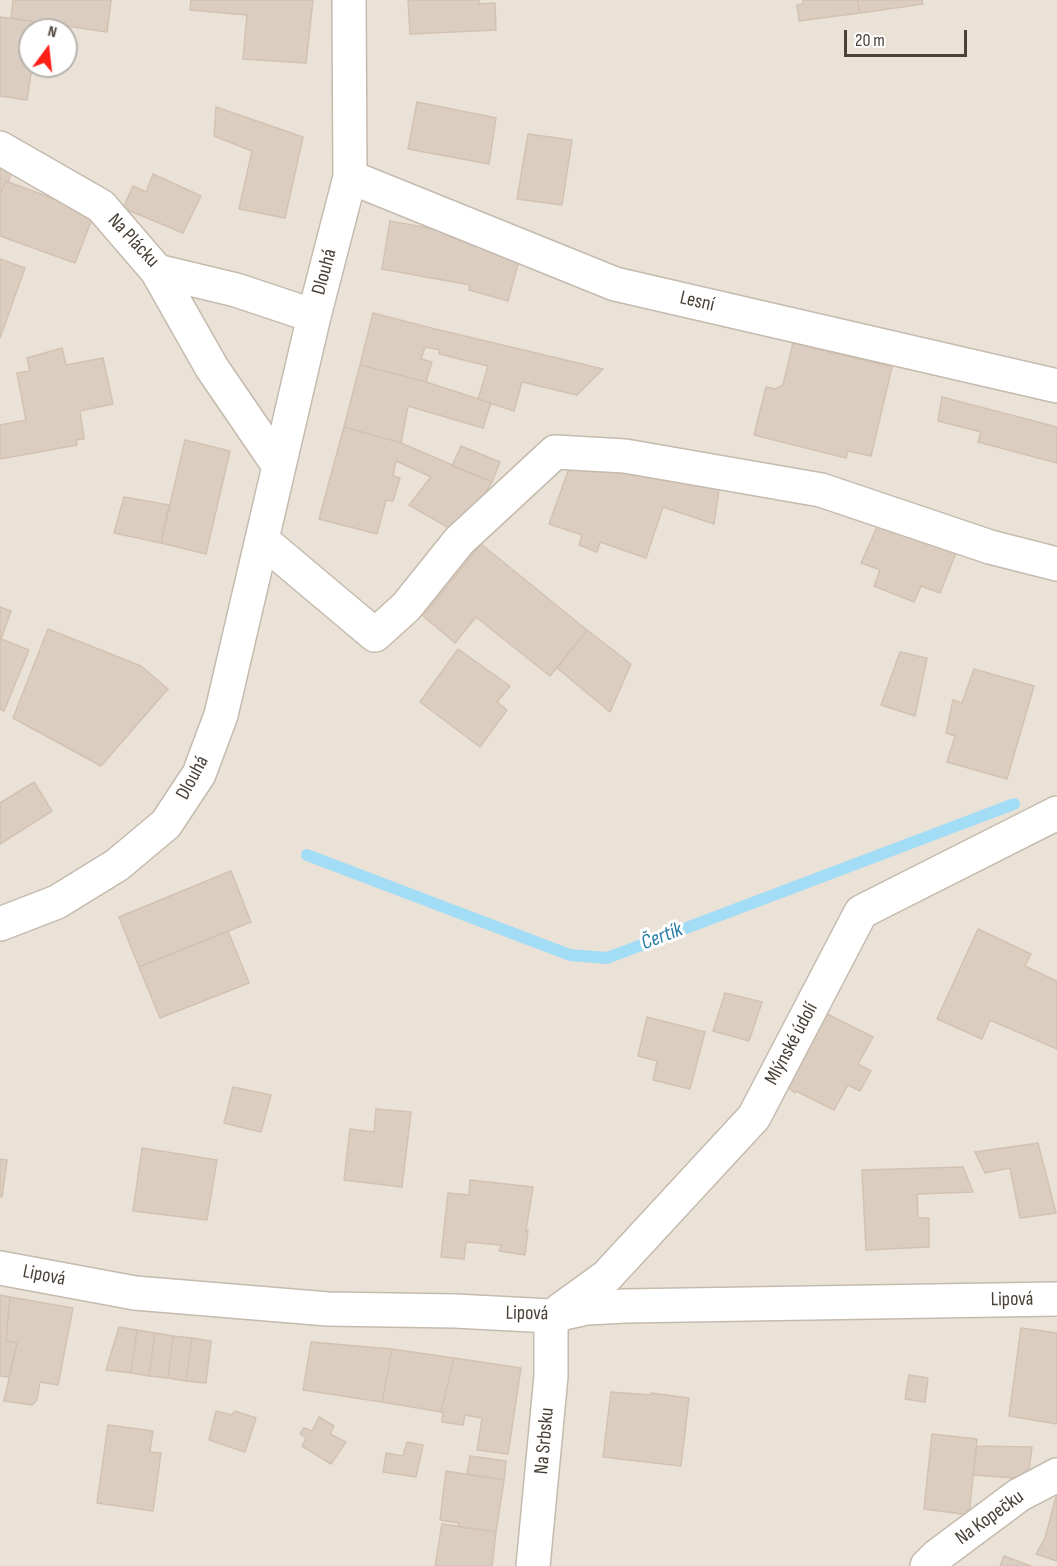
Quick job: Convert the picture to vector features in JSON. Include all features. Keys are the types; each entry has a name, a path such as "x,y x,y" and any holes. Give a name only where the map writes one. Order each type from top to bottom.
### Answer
{"street":[{"name":"Dlouhá","path":"0,924 57,902 117,865 166,824 199,774 221,715 314,315 350,177 349,0"},
{"name":"Na Plácku","path":"0,148 101,206 157,271 237,290 314,315"},
{"name":"Lesní","path":"350,177 615,284 1057,386"},
{"path":"157,271 212,368 279,466"},
{"path":"262,540 375,635 406,607 459,541 555,452 625,456 822,490 990,547 1057,564"},
{"name":"Mlýnské údolí","path":"551,1317 607,1276 754,1117 861,912 1057,813"},
{"name":"Lipová","path":"0,1268 135,1293 233,1303 328,1309 455,1311 551,1317 587,1308 625,1306 1057,1299"},
{"name":"Na Srbsku","path":"533,1566 551,1376 551,1317"},
{"name":"Na Kopečku","path":"927,1566 937,1556 1019,1495 1057,1475"}],"shaded area":[{"path":"0,0 1057,0 1057,1566 0,1566"}],"building":[{"path":"13,0 111,0 107,32 78,28 78,18 11,18"},
{"path":"191,0 313,0 306,63 243,59 247,15 190,10"},
{"path":"408,0 479,0 479,4 495,3 496,30 410,34"},
{"path":"803,0 857,0 860,13 799,21 797,5 803,4"},
{"path":"857,0 922,0 923,4 860,13"},
{"path":"0,17 18,19 18,78 30,78 27,100 0,96"},
{"path":"417,102 496,118 489,164 408,149"},
{"path":"216,107 303,137 285,218 239,209 252,151 214,136"},
{"path":"528,134 572,140 562,205 517,199"},
{"path":"0,158 15,163 0,195"},
{"path":"153,174 201,196 183,233 123,208 133,186 146,192"},
{"path":"6,181 94,214 75,263 0,236 0,195"},
{"path":"390,221 478,237 521,253 508,301 469,290 470,285 382,269"},
{"path":"0,259 25,268 0,338"},
{"path":"373,313 603,369 577,395 522,382 514,411 478,399 488,366 439,354 440,350 425,347 421,359 432,362 426,382 360,365"},
{"path":"793,343 892,367 871,456 848,451 846,458 754,435 766,387 775,389 783,385"},
{"path":"62,348 66,365 103,358 113,404 80,411 84,439 76,440 77,445 0,459 0,425 26,420 17,373 30,371 27,358"},
{"path":"360,365 426,382 491,403 483,428 408,406 401,443 344,427"},
{"path":"942,397 1057,427 1057,463 978,442 981,432 938,421"},
{"path":"344,427 401,443 492,482 472,513 456,532 409,505 431,477 396,461 393,476 400,478 393,501 386,500 377,534 319,519"},
{"path":"185,440 230,451 206,554 161,543"},
{"path":"461,446 500,462 492,482 452,466"},
{"path":"571,463 720,483 714,524 663,507 646,558 600,542 597,552 579,545 582,535 549,524"},
{"path":"124,497 169,505 161,543 114,533"},
{"path":"880,520 958,548 940,593 921,586 914,602 874,586 880,570 861,563"},
{"path":"481,544 587,630 550,676 476,617 455,643 423,616"},
{"path":"0,607 11,611 1,639 29,650 4,711 0,709"},
{"path":"48,629 141,666 168,689 101,766 13,718"},
{"path":"587,630 631,664 610,712 557,668"},
{"path":"458,649 510,686 497,702 507,710 480,747 420,702"},
{"path":"900,652 927,658 915,716 881,705"},
{"path":"974,669 1034,686 1007,779 947,762 955,736 946,733 953,700 962,703"},
{"path":"34,782 52,811 0,844 0,803"},
{"path":"231,871 251,922 139,967 119,917"},
{"path":"978,929 1031,954 1025,966 1057,981 1057,1049 990,1020 982,1039 937,1019"},
{"path":"228,931 249,983 160,1018 139,967"},
{"path":"725,993 762,1002 749,1041 713,1031"},
{"path":"823,1012 873,1037 858,1064 871,1071 860,1091 848,1085 834,1110 796,1091 795,1093 786,1086"},
{"path":"647,1017 705,1032 690,1089 653,1080 657,1061 638,1056"},
{"path":"233,1087 271,1095 261,1132 224,1123"},
{"path":"376,1109 411,1112 402,1187 344,1180 350,1129 374,1132"},
{"path":"1038,1143 1056,1213 1020,1218 1010,1168 985,1173 975,1152"},
{"path":"142,1148 217,1160 207,1220 133,1211"},
{"path":"0,1159 7,1160 2,1197 0,1197"},
{"path":"963,1167 973,1192 917,1194 918,1218 929,1218 929,1247 866,1250 862,1170"},
{"path":"470,1180 533,1187 526,1231 528,1230 525,1255 499,1251 501,1245 466,1242 464,1259 441,1257 448,1193 469,1195"},
{"path":"0,1295 10,1297 6,1341 17,1343 9,1377 0,1376"},
{"path":"10,1297 73,1308 58,1385 40,1382 37,1400 32,1405 4,1401 17,1343 6,1341"},
{"path":"119,1327 137,1330 131,1373 106,1370"},
{"path":"1021,1328 1057,1333 1057,1424 1009,1416"},
{"path":"137,1330 155,1333 149,1376 131,1373"},
{"path":"155,1333 173,1336 168,1378 149,1376"},
{"path":"173,1336 192,1338 186,1381 168,1378"},
{"path":"192,1338 211,1341 206,1383 186,1381"},
{"path":"311,1342 392,1349 382,1402 303,1390"},
{"path":"392,1349 454,1358 441,1412 382,1402"},
{"path":"454,1358 521,1368 508,1454 477,1450 482,1418 465,1415 463,1425 442,1422 443,1412 441,1412"},
{"path":"909,1375 928,1378 925,1402 905,1399"},
{"path":"611,1392 651,1395 651,1393 689,1398 681,1466 603,1457"},
{"path":"216,1411 232,1415 235,1411 256,1418 245,1452 209,1440"},
{"path":"319,1417 334,1426 330,1434 346,1442 331,1464 302,1446 306,1438 300,1434 304,1428 312,1431"},
{"path":"108,1425 153,1431 150,1452 161,1453 153,1511 97,1503"},
{"path":"932,1434 977,1439 969,1515 924,1509"},
{"path":"407,1442 423,1445 416,1477 383,1472 386,1453 403,1456"},
{"path":"977,1446 1032,1447 1028,1479 973,1475"},
{"path":"470,1456 506,1461 504,1480 467,1474"},
{"path":"446,1471 504,1480 496,1532 458,1527 459,1523 440,1520"},
{"path":"1057,1493 1057,1561 1036,1554 1045,1538"},
{"path":"442,1524 496,1532 492,1566 435,1566"},
{"path":"1004,1556 1031,1566 1000,1566"}],"waterway":[{"name":"Čertík","path":"307,855 570,955 607,958 1014,804"}]}
